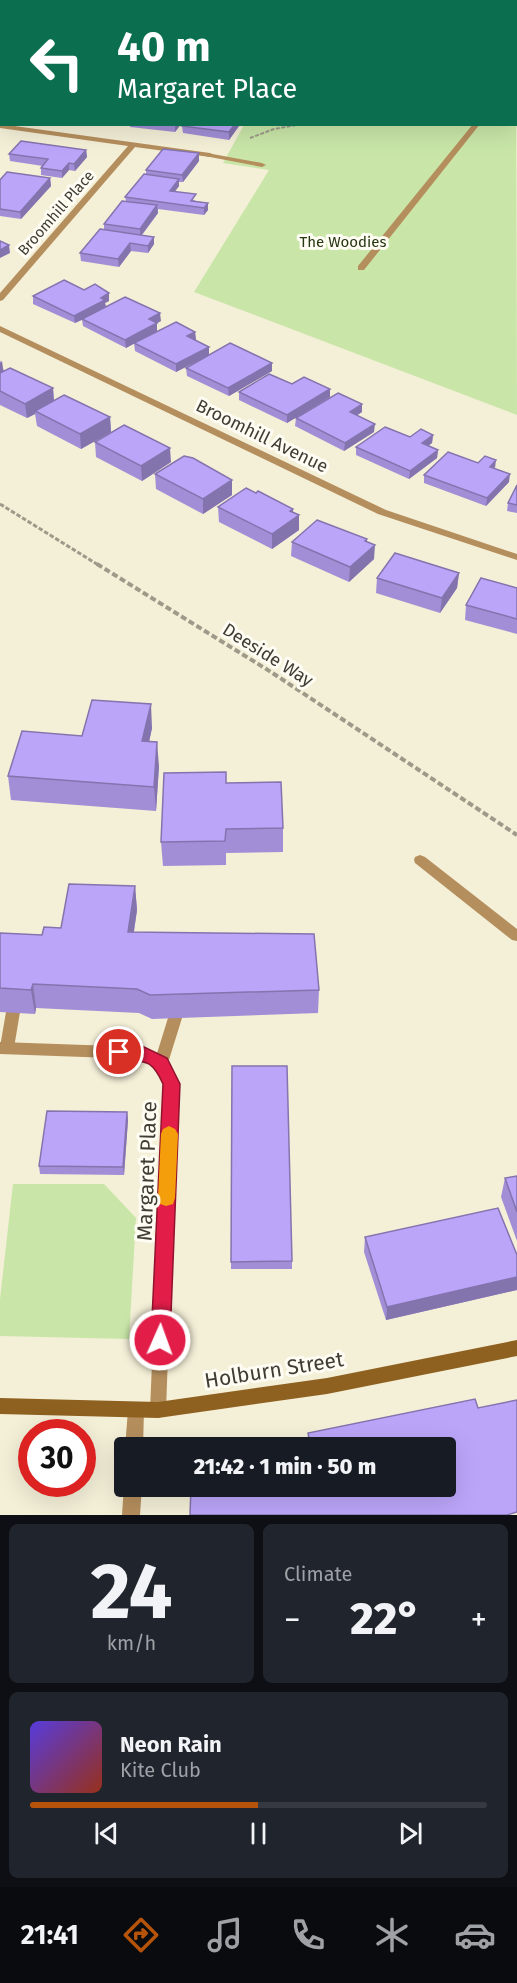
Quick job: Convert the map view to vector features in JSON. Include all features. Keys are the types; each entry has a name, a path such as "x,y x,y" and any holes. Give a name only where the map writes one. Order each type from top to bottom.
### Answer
{"street":[{"path":"0,126 210,155 262,165"},
{"path":"361,268 475,126"},
{"name":"Broomhill Place","path":"0,298 133,145"},
{"name":"Broomhill Avenue","path":"0,329 382,512 517,557"},
{"path":"420,860 517,936"},
{"path":"13,1012 3,1048 142,1053 161,1063 175,1018"},
{"name":"Margaret Place","path":"158,1410 171,1084 161,1063"},
{"name":"Holburn Street","path":"0,1406 158,1410 327,1386 517,1348"},
{"path":"135,1437 136,1410"},
{"path":"131,1515 132,1497"}],"path":[{"name":"Deeside Way","path":"0,504 271,672 517,835"}],"green space":[{"name":"The Woodies","path":"243,126 516,126 517,415 194,292 269,170 223,163"},
{"path":"13,1184 104,1184 136,1218 129,1339 0,1336 0,1299"}],"building":[{"path":"182,126 234,126 229,132"},
{"path":"21,141 86,150 74,164 69,163 62,171 41,168 48,159 9,154"},
{"path":"163,149 199,153 182,175 146,170"},
{"path":"7,172 50,178 20,212 0,209 0,180"},
{"path":"144,174 179,179 170,191 196,194 191,201 208,203 204,208 125,197"},
{"path":"122,201 157,205 140,229 104,224"},
{"path":"100,229 154,237 148,246 130,243 118,259 80,253"},
{"path":"0,241 9,245 0,250"},
{"path":"64,280 84,290 95,284 109,293 101,298 105,300 74,316 33,296"},
{"path":"125,297 160,313 149,319 157,323 125,340 82,319"},
{"path":"176,322 195,332 187,336 209,347 176,364 134,343"},
{"path":"230,343 272,363 228,388 186,368"},
{"path":"10,368 53,388 25,404 0,391 0,373"},
{"path":"269,374 292,384 304,377 330,389 287,415 239,392"},
{"path":"338,393 362,404 350,412 375,424 345,443 296,418"},
{"path":"64,395 110,417 80,434 35,411"},
{"path":"124,425 170,448 141,466 95,442"},
{"path":"385,427 410,437 421,429 433,435 422,443 438,450 410,471 356,447"},
{"path":"448,452 478,463 485,456 496,460 490,467 510,474 487,498 424,475"},
{"path":"184,456 193,458 232,480 203,499 155,474"},
{"path":"517,485 517,505 508,503"},
{"path":"246,488 256,493 258,491 293,509 290,511 299,515 272,534 218,507"},
{"path":"317,520 367,539 365,541 375,545 350,567 292,542"},
{"path":"395,553 459,573 442,598 377,578"},
{"path":"481,578 517,588 517,619 466,605"},
{"path":"92,700 151,704 142,741 157,742 154,787 8,776 22,731 82,736"},
{"path":"226,772 226,783 281,782 283,828 226,829 225,841 161,842 164,773"},
{"path":"69,884 135,886 128,932 314,934 319,990 150,995 137,989 33,984 31,990 0,988 0,933 42,935 44,927 61,928"},
{"path":"232,1066 287,1066 292,1261 231,1262"},
{"path":"47,1111 127,1112 123,1167 39,1166"},
{"path":"517,1176 517,1212 505,1178"},
{"path":"498,1208 517,1255 517,1277 387,1307 365,1237"},
{"path":"475,1399 478,1408 517,1400 517,1512 507,1515 190,1515 191,1497 456,1497 456,1437 309,1437 308,1433"}],"slow traffic":[{"path":"166,1198 169,1134"}],"route":[{"path":"119,1052 142,1053 161,1063 171,1084 160,1340"}]}
